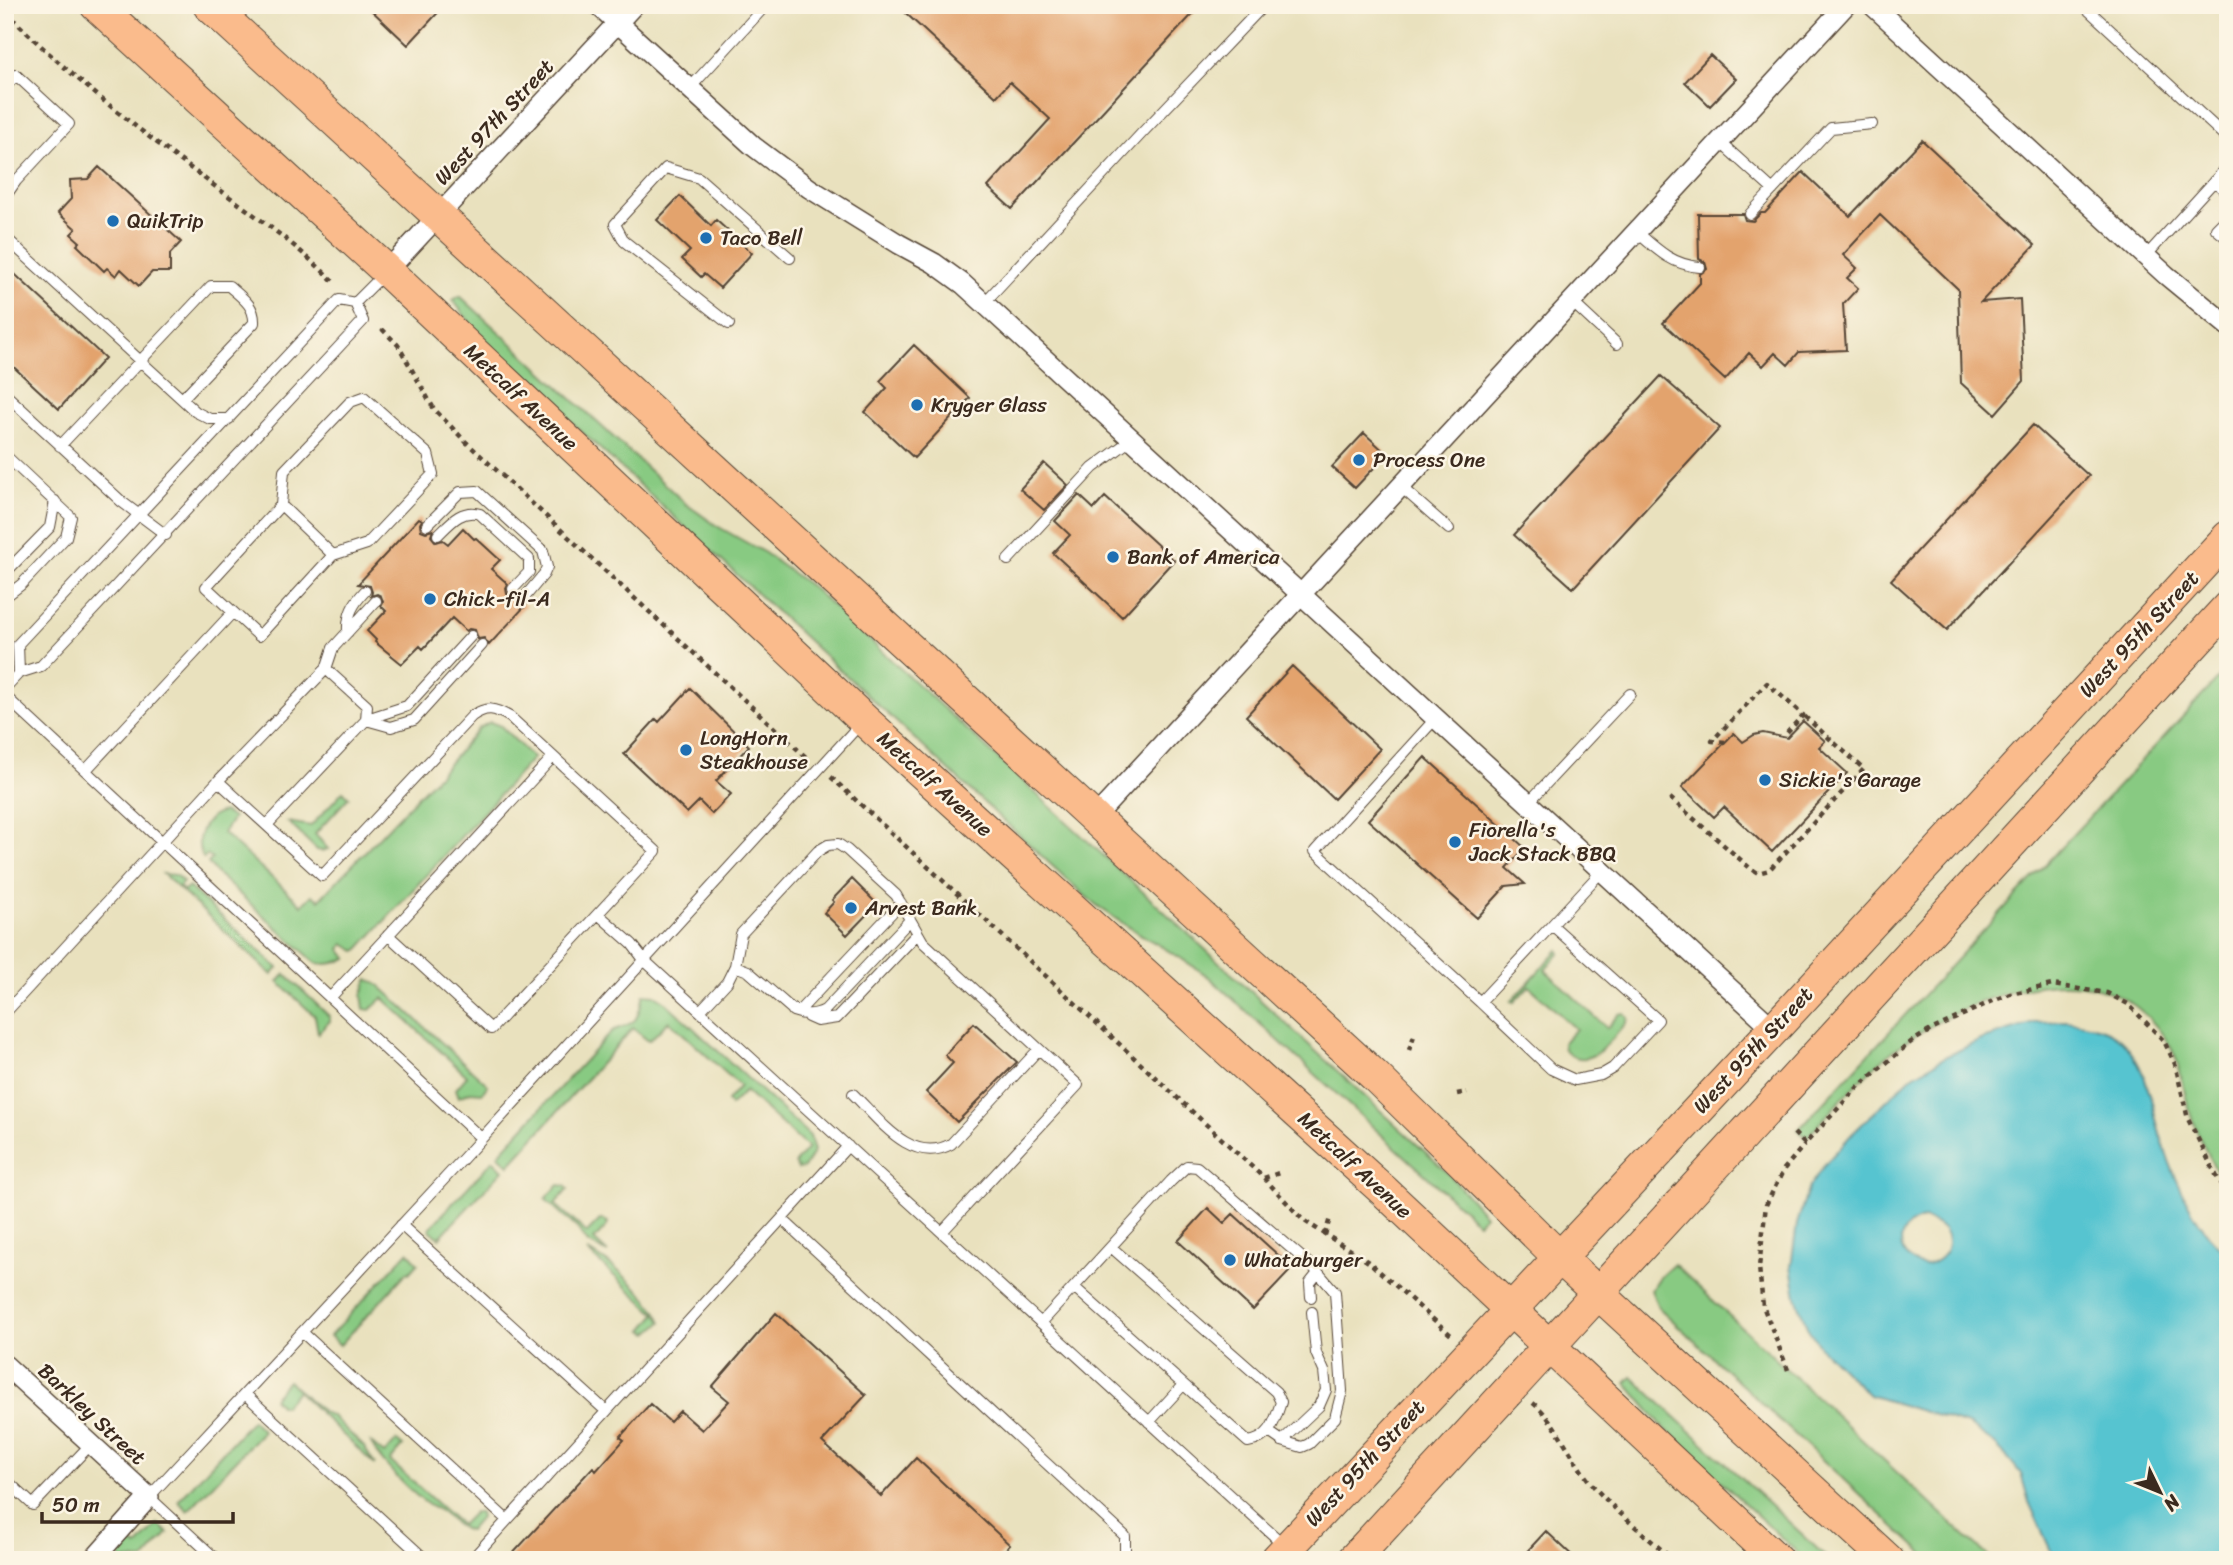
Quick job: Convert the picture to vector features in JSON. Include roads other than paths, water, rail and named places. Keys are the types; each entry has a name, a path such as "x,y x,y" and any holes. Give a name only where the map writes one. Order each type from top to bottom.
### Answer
{"main road":[{"name":"Metcalf Avenue","path":"96,5 387,271 864,720 1181,1005 1550,1345 1777,1560"},
{"path":"209,5 1375,1076 1559,1257 1888,1560"},
{"name":"West 95th Street","path":"1281,1554 1774,1029 2228,537"},
{"path":"1353,1560 2228,607"}],"street":[{"path":"598,5 753,146 809,188 934,263 963,284 1774,1029"},
{"name":"West 97th Street","path":"387,271 634,5"},
{"path":"1094,818 1846,5"},
{"path":"1872,5 2146,256 2228,326"},
{"name":"Barkley Street","path":"5,1365 149,1497 93,1560"}],"lane":[{"path":"691,88 766,5"},
{"path":"984,303 1264,5"},
{"path":"2083,5 2228,139"},
{"path":"5,87 16,75 69,124 16,181 5,197"},
{"path":"1750,214 1830,128 1872,124"},
{"path":"1720,142 1773,190"},
{"path":"2146,256 2228,166"},
{"path":"729,324 624,240 615,224 639,196 666,168 699,178 790,258"},
{"path":"2214,181 2228,193"},
{"path":"2228,217 2216,229 2228,239"},
{"path":"1636,231 1662,255 1684,266 1700,267"},
{"path":"5,237 182,399 210,419 229,419"},
{"path":"355,303 387,271"},
{"path":"60,446 211,286 229,286 251,306 254,323 182,399"},
{"path":"19,673 18,644 339,300 355,303"},
{"path":"1571,301 1617,344"},
{"path":"5,688 19,673 41,666 363,321 355,303"},
{"path":"5,394 122,502 166,535"},
{"path":"364,397 428,454 433,474 367,544 333,555 259,636 206,587 281,505 284,471 350,402 364,397"},
{"path":"1008,560 1093,468 1132,439"},
{"path":"5,455 71,517 66,537 22,584 5,597"},
{"path":"1400,486 1449,529"},
{"path":"427,525 460,492 477,491 543,551 547,566 544,574 524,598"},
{"path":"5,573 50,527 55,501"},
{"path":"281,505 333,555"},
{"path":"438,535 462,514 480,514 529,559 529,572 513,589"},
{"path":"348,632 350,612 365,591"},
{"path":"5,1013 218,781 326,669 333,648 376,601"},
{"path":"86,770 233,612"},
{"path":"267,825 366,720 407,706 471,636"},
{"path":"366,720 391,727 414,720 482,645"},
{"path":"326,669 367,706 366,720"},
{"path":"1528,803 1630,694"},
{"path":"5,696 481,1138"},
{"path":"218,781 322,876 472,716 484,708 496,709 510,717 656,851 491,1030 388,935"},
{"path":"1436,718 1315,851 1551,1069 1575,1080 1601,1075 1613,1068 1658,1020 1552,925"},
{"path":"217,1560 149,1497 864,720"},
{"path":"330,998 553,757"},
{"path":"700,1011 727,982 735,966 741,934 818,851 828,845 838,844 847,850 896,895 923,942 1077,1085 942,1232"},
{"path":"1480,1002 1602,871"},
{"path":"793,1010 800,1010 901,903"},
{"path":"598,914 632,944 645,961 1149,1422 1281,1554"},
{"path":"804,1015 815,1015 825,1010 910,920"},
{"path":"735,966 748,971 793,1010 817,1021 837,1018 918,933"},
{"path":"853,1094 908,1145 919,1150 940,1150 951,1144 1039,1049"},
{"path":"471,1560 848,1146"},
{"path":"1041,1323 1171,1181 1187,1166 1196,1167 1318,1273 1335,1292 1342,1391 1335,1418 1309,1444 1302,1447 1282,1441 1269,1432"},
{"path":"782,1219 1125,1536 1125,1556 1121,1560"},
{"path":"401,1225 606,1411"},
{"path":"1074,1287 1248,1442 1259,1441 1269,1432 1281,1402 1276,1392 1111,1247"},
{"path":"1311,1297 1310,1283 1318,1273"},
{"path":"1282,1441 1319,1406 1326,1390 1324,1371 1316,1353 1312,1312"},
{"path":"302,1332 507,1520"},
{"path":"1149,1422 1183,1385"},
{"path":"245,1394 426,1560"},
{"path":"5,1479 33,1505 90,1444"}],"water":[{"path":"2066,1021 2095,1026 2115,1035 2129,1049 2145,1079 2162,1140 2183,1195 2203,1228 2228,1255 2228,1560 2055,1560 2029,1502 2021,1474 2009,1459 1992,1442 1968,1425 1869,1395 1821,1348 1807,1327 1796,1297 1791,1266 1797,1224 1809,1187 1825,1164 1910,1078 1983,1039 2037,1022","holes":["1923,1219 1934,1222 1946,1234 1947,1249 1935,1262 1925,1266 1915,1263 1903,1250 1902,1235 1913,1223"]}],"place":[{"name":"QuikTrip","path":"113,221"},
{"name":"Taco Bell","path":"706,238"},
{"name":"Kryger Glass","path":"917,405"},
{"name":"Process One","path":"1359,460"},
{"name":"Bank of America","path":"1113,557"},
{"name":"Chick-fil-A","path":"430,599"},
{"name":"LongHorn Steakhouse","path":"686,750"},
{"name":"Sickie's Garage","path":"1765,780"},
{"name":"Fiorella's Jack Stack BBQ","path":"1455,842"},
{"name":"Arvest Bank","path":"851,908"},
{"name":"Whataburger","path":"1230,1260"}]}
